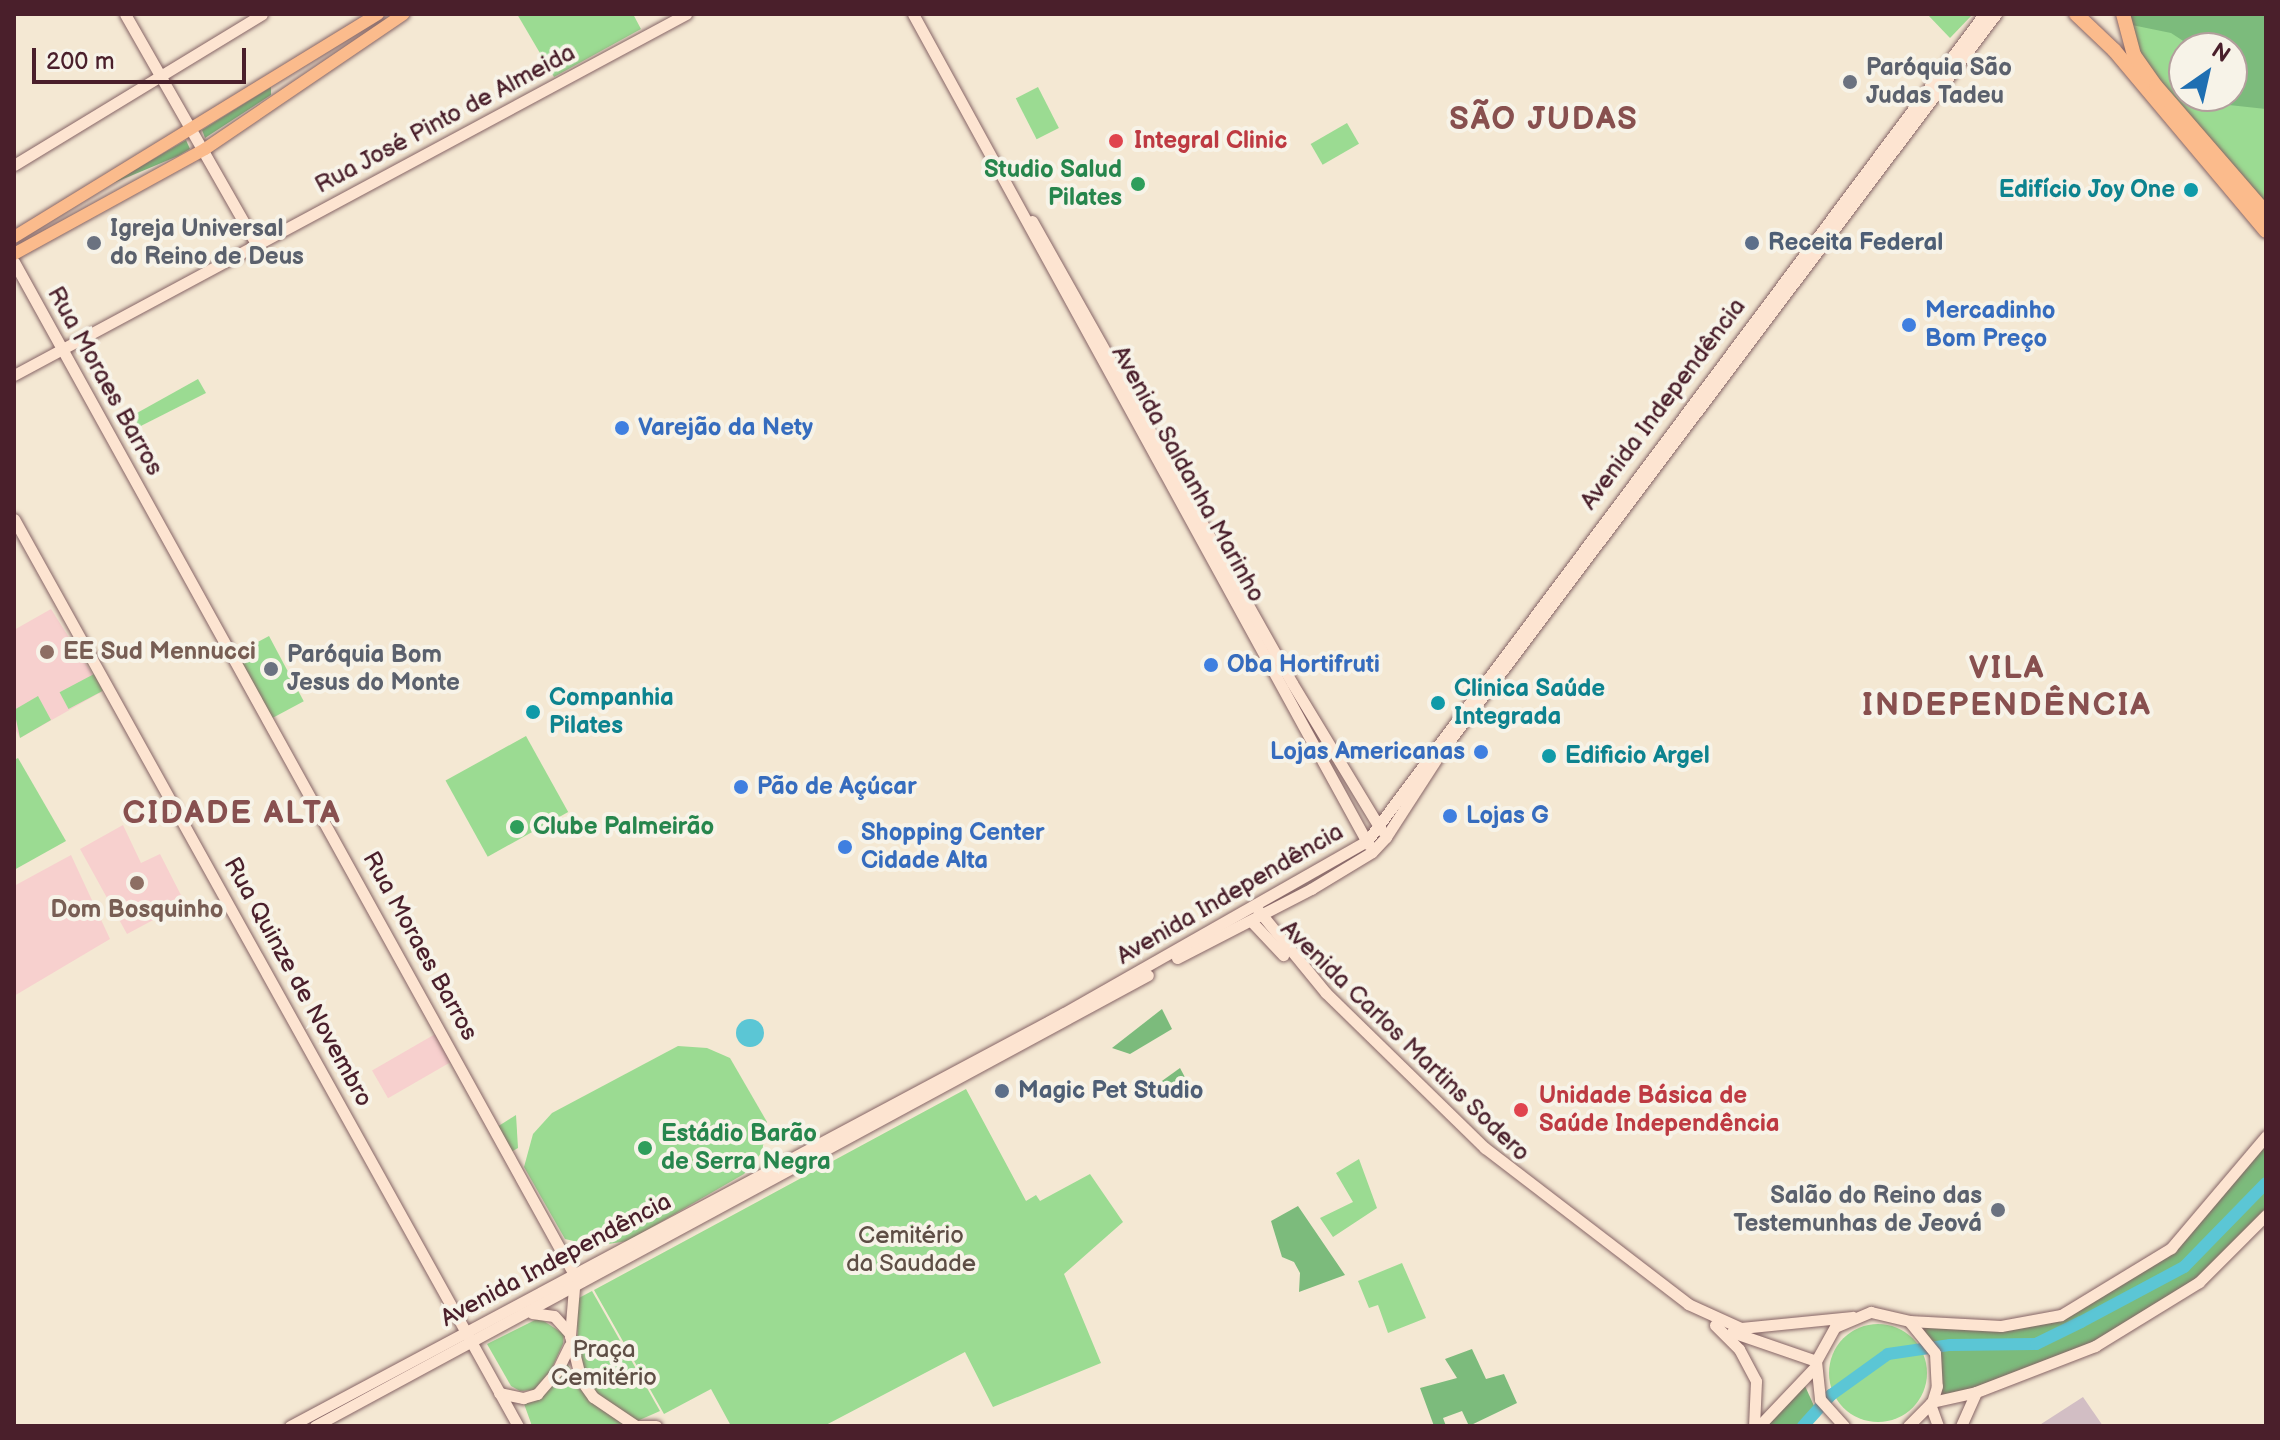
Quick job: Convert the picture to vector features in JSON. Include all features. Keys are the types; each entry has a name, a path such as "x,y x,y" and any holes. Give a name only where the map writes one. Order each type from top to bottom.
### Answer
{"highway":[{"path":"2076,14 2114,50 2266,231"},
{"path":"2115,14 2125,49 2266,213"},
{"path":"2123,14 2134,55 2156,86"}],"main road":[{"path":"125,14 205,149 257,245"},
{"path":"14,165 262,14"},
{"path":"14,237 194,130 378,14"},
{"path":"14,254 205,149 404,14"},
{"name":"Rua José Pinto de Almeida","path":"14,375 686,14"},
{"name":"Avenida Independência","path":"290,1426 527,1313 879,1110 1161,960 1256,903 1369,847 1378,826 1451,723 1984,14"},
{"name":"Avenida Independência","path":"315,1426 470,1339 779,1177 1255,918 1386,837 1441,752 1996,14"},
{"name":"Avenida Saldanha Marinho","path":"918,16 1369,847"},
{"path":"1918,118 1945,72 1943,67"},
{"name":"Avenida Saldanha Marinho","path":"969,115 979,121 1292,683 1386,837"},
{"name":"Rua Moraes Barros","path":"14,262 576,1282"},
{"name":"Rua Quinze de Novembro","path":"14,519 518,1426"},
{"path":"1441,752 1438,746 1451,723"},
{"path":"1199,947 1250,915 1256,903"},
{"name":"Avenida Carlos Martins Sodero","path":"1256,903 1255,918 1326,993 1485,1148 1688,1304 1741,1328 1852,1317 1871,1312 1909,1321 2001,1326 2061,1315 2171,1248 2266,1136"},
{"name":"Avenida Carlos Martins Sodero","path":"1255,918 1483,1154 1666,1296 1715,1325 1815,1364"},
{"path":"779,1177 871,1123 879,1110"},
{"path":"1931,1403 1976,1392 2095,1346 2162,1308 2225,1259 2266,1215"},
{"path":"499,1393 523,1398 540,1391 563,1360 570,1337 576,1282"},
{"path":"527,1313 554,1316 570,1337 575,1368 593,1397 637,1426 656,1426"},
{"path":"1757,1426 1815,1364 1835,1327 1852,1317"},
{"path":"1908,1426 1931,1403 1938,1378 1935,1353 1928,1340 1909,1321"},
{"path":"1715,1325 1739,1349 1756,1381 1757,1426"},
{"path":"1815,1364 1820,1399 1844,1426"},
{"path":"1961,1426 1976,1392"},
{"path":"1931,1403 1938,1426"}],"shaded area":[{"name":"EE Sud Mennucci","path":"51,609 103,691 20,738 14,727 14,630"},
{"name":"Dom Bosquinho","path":"123,825 141,863 160,854 185,903 127,934 80,849"},
{"path":"71,855 110,939 14,996 14,886"},
{"path":"437,1033 453,1061 388,1098 372,1070"},
{"path":"2083,1397 2103,1426 2038,1426"}],"green space":[{"path":"517,14 633,14 641,29 554,77"},
{"path":"1927,14 1973,14 1950,38"},
{"path":"2125,14 2266,14 2266,213 2184,112 2248,112 2248,32 2168,32 2168,92 2136,53"},
{"path":"2126,14 2266,14 2266,109 2248,107 2248,32 2168,32 2127,24"},
{"path":"271,87 271,95 205,138 202,130"},
{"path":"1038,87 1059,128 1037,139 1016,98"},
{"path":"1347,123 1359,144 1323,165 1311,144"},
{"path":"186,140 190,149 109,185"},
{"path":"198,379 206,393 125,434 119,423"},
{"path":"269,636 304,701 271,719 236,653"},
{"path":"94,674 103,691 68,709 60,692"},
{"path":"38,696 51,720 20,738 14,710"},
{"path":"526,736 568,812 488,857 446,781"},
{"path":"18,758 66,841 14,870 14,760"},
{"path":"1162,1009 1172,1029 1130,1054 1112,1048"},
{"name":"Estádio Barão de Serra Negra","path":"678,1046 707,1048 730,1058 767,1122 762,1152 744,1174 628,1241 595,1246 565,1239 524,1167 533,1134 552,1113"},
{"path":"1180,1068 1188,1083 1153,1102 1148,1091"},
{"name":"Cemitério da Saudade","path":"966,1089 1026,1201 1036,1195 1040,1201 1090,1174 1123,1222 1064,1274 1101,1363 993,1407 965,1352 824,1426 731,1426 711,1389 664,1414 594,1290"},
{"path":"516,1115 518,1148 511,1152 497,1127"},
{"path":"2266,1133 2266,1216 2225,1259 2095,1346 1932,1402 1937,1386 1928,1340 1909,1321 2041,1323 2171,1249"},
{"path":"1359,1159 1377,1208 1333,1237 1320,1218 1353,1202 1336,1173"},
{"path":"1298,1206 1345,1275 1299,1292 1300,1273 1294,1262 1282,1257 1271,1221"},
{"path":"1402,1263 1426,1318 1388,1333 1378,1305 1369,1308 1358,1281"},
{"name":"Praça Cemitério","path":"592,1291 660,1411 635,1422 603,1401 578,1369 577,1299"},
{"path":"539,1318 564,1334 563,1344 551,1370 534,1390 520,1391 511,1386 487,1344"},
{"path":"1878,1324 1897,1327 1913,1338 1924,1354 1927,1373 1924,1392 1913,1408 1897,1419 1878,1422 1859,1419 1843,1408 1832,1392 1829,1373 1832,1354 1843,1338 1859,1327"},
{"path":"1472,1349 1486,1379 1504,1374 1517,1403 1469,1426 1462,1411 1443,1418 1446,1426 1434,1426 1420,1388 1457,1378 1445,1359"},
{"path":"566,1362 590,1400 626,1426 532,1426 523,1401"},
{"path":"1805,1386 1815,1408 1800,1426 1764,1426"}],"water":[{"path":"750,1019 760,1023 764,1033 760,1043 750,1047 740,1043 736,1033 740,1023"}],"waterway":[{"path":"1803,1426 1831,1395 1888,1354 1950,1345 2036,1344 2081,1322 2184,1267 2266,1183"}],"place":[{"name":"Paróquia São Judas Tadeu","path":"1850,82"},
{"name":"Integral Clinic","path":"1116,141"},
{"name":"Studio Salud Pilates","path":"1138,184"},
{"name":"Edifício Joy One","path":"2191,190"},
{"name":"Igreja Universal do Reino de Deus","path":"94,243"},
{"name":"Receita Federal","path":"1752,243"},
{"name":"Mercadinho Bom Preço","path":"1909,325"},
{"name":"Varejão da Nety","path":"622,428"},
{"name":"EE Sud Mennucci","path":"47,652"},
{"name":"Oba Hortifruti","path":"1211,665"},
{"name":"Paróquia Bom Jesus do Monte","path":"271,669"},
{"name":"Clinica Saúde Integrada","path":"1438,703"},
{"name":"Companhia Pilates","path":"533,712"},
{"name":"Lojas Americanas","path":"1481,752"},
{"name":"Edificio Argel","path":"1549,756"},
{"name":"Pão de Açúcar","path":"741,787"},
{"name":"Lojas G","path":"1450,816"},
{"name":"Clube Palmeirão","path":"517,827"},
{"name":"Shopping Center Cidade Alta","path":"845,847"},
{"name":"Dom Bosquinho","path":"137,883"},
{"name":"Magic Pet Studio","path":"1002,1091"},
{"name":"Unidade Básica de Saúde Independência","path":"1521,1110"},
{"name":"Estádio Barão de Serra Negra","path":"645,1148"},
{"name":"Salão do Reino das Testemunhas de Jeová","path":"1998,1210"}],"district":[{"name":"SÃO JUDAS","path":"1544,120"},
{"name":"VILA INDEPENDÊNCIA","path":"2007,688"},
{"name":"CIDADE ALTA","path":"232,814"}]}
